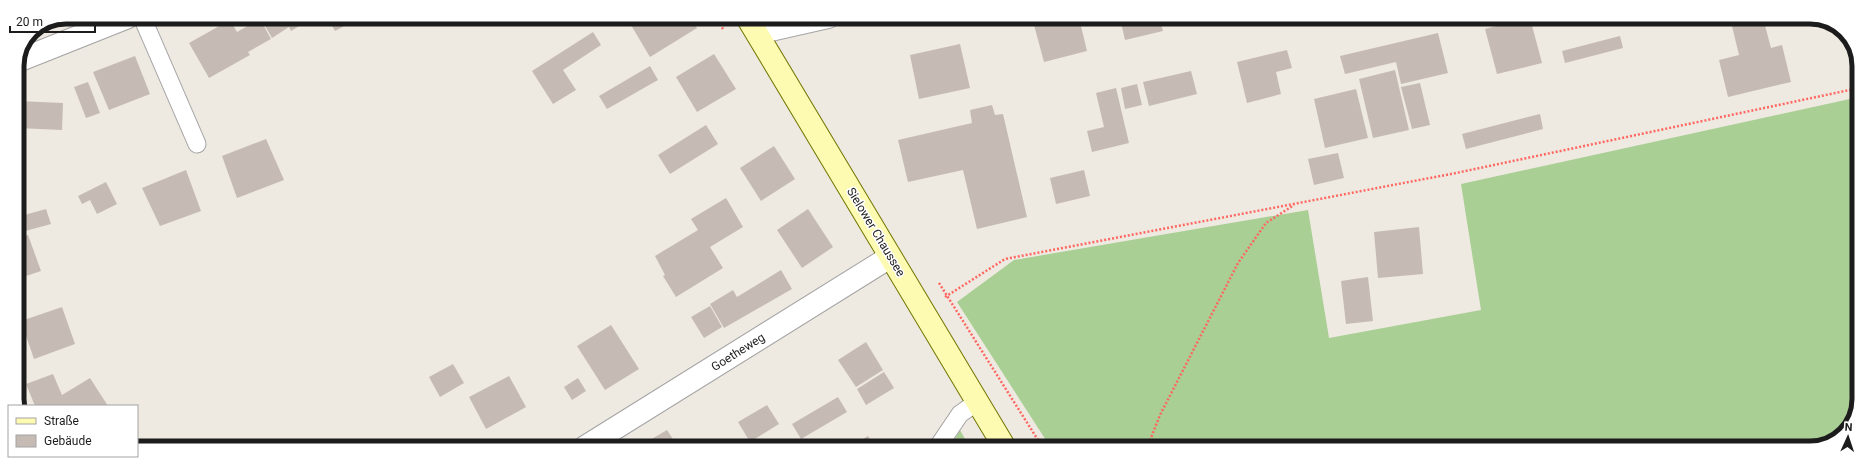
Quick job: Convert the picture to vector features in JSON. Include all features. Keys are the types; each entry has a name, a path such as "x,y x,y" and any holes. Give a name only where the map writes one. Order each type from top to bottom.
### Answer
{"main road":[{"name":"Sielower Chaussee","path":"752,25 1001,441"}],"street":[{"path":"25,58 110,24"},
{"name":"Goetheweg","path":"596,441 890,257"}],"lane":[{"path":"145,24 197,144"},
{"path":"942,441 960,414 977,402"}],"path":[{"path":"924,313 1005,259 1456,173 1852,89"},
{"path":"1151,441 1167,402 1238,263 1266,224 1296,203"}],"green space":[{"path":"1852,99 1852,399 1848,417 1828,417 1828,437 1824,439 1810,441 1046,441 957,302 1014,260 1308,210 1329,338 1481,310 1461,184"},
{"path":"960,430 966,441 954,441"}],"building":[{"path":"223,24 232,24 237,32 251,24 263,24 271,39 248,52 250,55 209,78 189,43"},
{"path":"264,24 302,24 291,31 289,27 272,38"},
{"path":"331,24 348,24 335,31"},
{"path":"630,24 694,24 697,28 650,57"},
{"path":"1080,24 1087,51 1044,62 1034,25"},
{"path":"1121,24 1161,24 1163,31 1125,40"},
{"path":"1504,24 1532,24 1542,63 1497,74 1485,29"},
{"path":"1731,24 1765,24 1771,48 1782,45 1791,82 1728,97 1719,60 1739,55"},
{"path":"593,32 601,45 563,70 576,90 553,104 532,71"},
{"path":"1438,33 1448,73 1401,84 1396,62 1345,74 1340,56"},
{"path":"1620,36 1623,48 1565,63 1562,51"},
{"path":"960,44 970,88 919,99 910,55"},
{"path":"1287,50 1292,68 1276,72 1281,94 1247,103 1237,62"},
{"path":"714,54 736,89 697,112 676,77"},
{"path":"135,56 150,94 109,110 93,72"},
{"path":"650,66 658,80 607,109 599,96"},
{"path":"1395,70 1409,130 1373,138 1359,79"},
{"path":"1191,71 1197,94 1149,106 1143,82"},
{"path":"88,82 100,113 86,118 74,87"},
{"path":"1420,83 1430,125 1412,129 1401,87"},
{"path":"1137,84 1142,105 1125,109 1121,88"},
{"path":"1116,88 1129,143 1092,152 1087,131 1104,127 1096,93"},
{"path":"1356,89 1368,138 1325,148 1314,99"},
{"path":"24,101 63,103 62,130 24,128"},
{"path":"992,105 995,115 1003,114 1027,217 977,229 963,170 908,182 898,140 972,123 970,110"},
{"path":"1540,114 1543,129 1466,149 1462,134"},
{"path":"706,125 718,144 670,174 658,155"},
{"path":"266,139 284,180 237,198 222,156"},
{"path":"774,146 795,179 761,201 740,168"},
{"path":"1338,153 1344,178 1314,185 1308,159"},
{"path":"186,170 201,211 160,226 142,188"},
{"path":"1084,170 1090,196 1056,204 1050,178"},
{"path":"106,182 117,204 97,214 90,200 82,204 78,196"},
{"path":"726,198 743,227 710,247 723,268 676,297 663,276 665,275 655,256 698,230 691,219"},
{"path":"46,209 51,224 24,231 24,215"},
{"path":"808,209 833,247 802,268 777,230"},
{"path":"1419,227 1423,274 1378,278 1374,232"},
{"path":"28,235 41,271 24,277 24,236"},
{"path":"781,270 792,289 724,328 710,304 733,290 737,297"},
{"path":"1368,277 1373,321 1346,324 1341,281"},
{"path":"710,306 722,327 704,338 691,317"},
{"path":"62,307 75,344 34,359 24,330 24,320"},
{"path":"611,325 639,369 605,390 577,346"},
{"path":"866,342 883,370 856,387 838,360"},
{"path":"453,364 464,383 440,397 429,377"},
{"path":"884,372 894,388 866,405 857,389"},
{"path":"53,374 62,395 90,378 107,405 35,405 26,384"},
{"path":"509,376 526,407 486,429 469,397"},
{"path":"578,378 586,391 572,400 564,387"},
{"path":"838,397 847,412 801,439 792,424"},
{"path":"767,405 779,424 749,441 738,422"},
{"path":"667,430 674,441 648,441"},
{"path":"868,436 871,441 860,441"}]}
